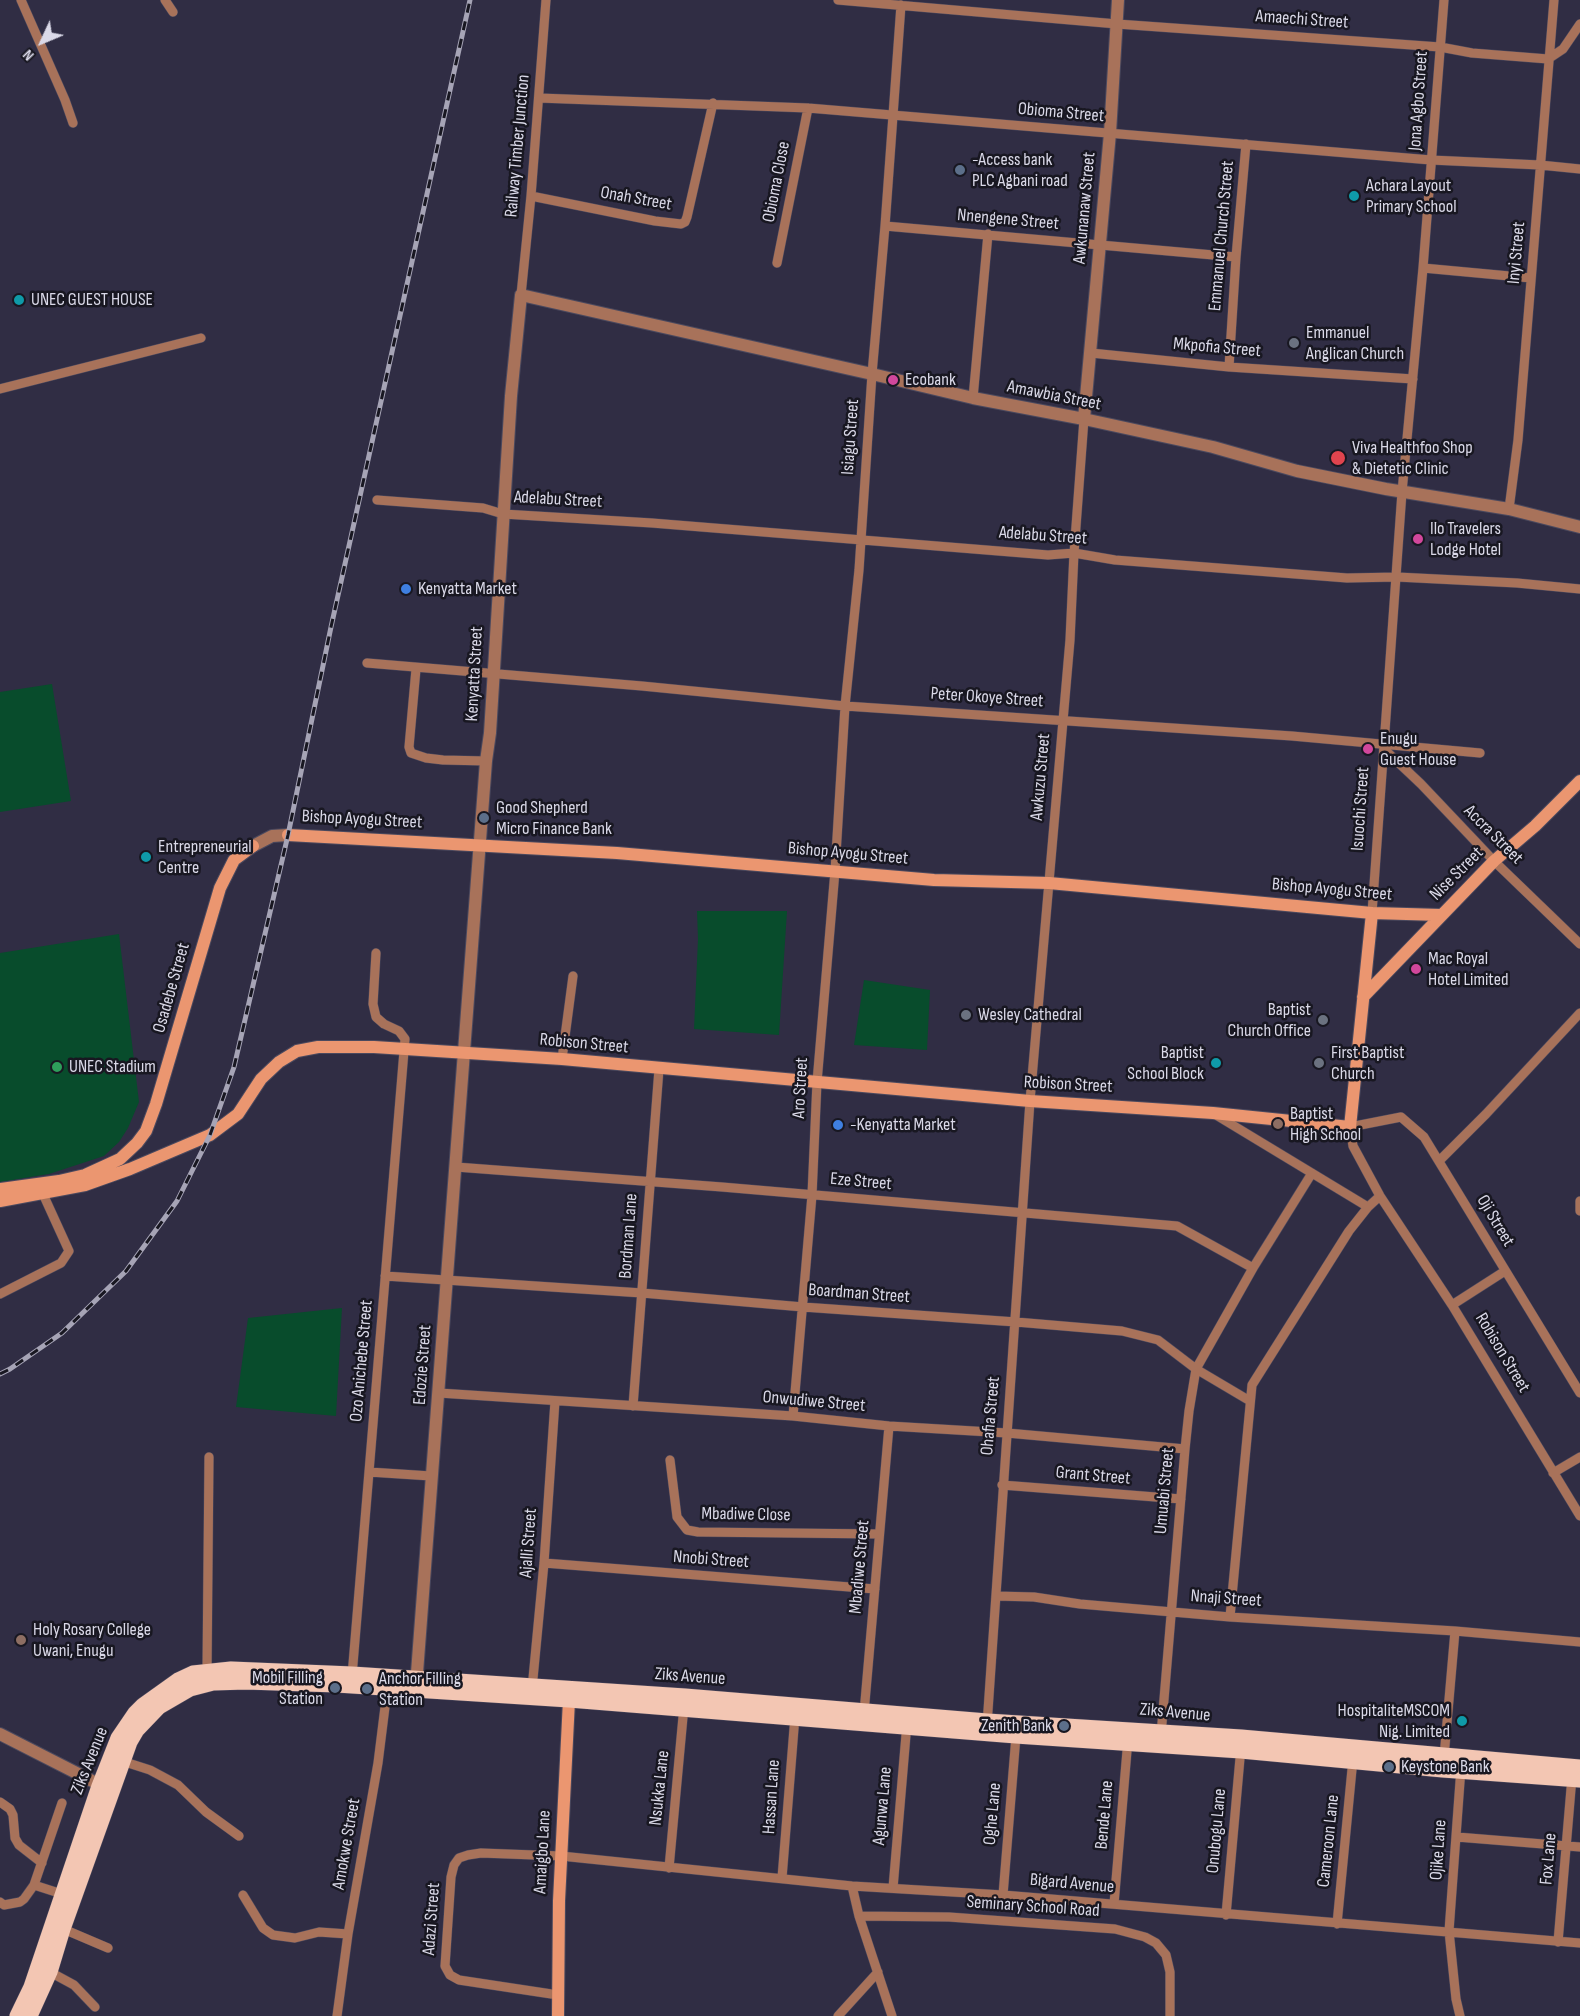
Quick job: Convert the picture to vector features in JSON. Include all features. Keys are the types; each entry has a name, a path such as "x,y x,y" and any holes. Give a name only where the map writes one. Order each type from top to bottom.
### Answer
{"main road":[{"name":"Nise Street","path":"1363,997 1494,861 1535,826 1580,781"},
{"name":"Bishop Ayogu Street","path":"288,835 617,853 934,879 1049,884 1371,913 1441,915"},
{"name":"Osadebe Street","path":"0,1189 86,1175 120,1160 132,1150 146,1131 156,1104 220,888 234,860 253,846"},
{"name":"Isuochi Street","path":"1350,1127 1371,913"},
{"path":"0,1201 85,1185 138,1166 210,1135 238,1114 267,1071 297,1051 318,1047 375,1047 404,1050"},
{"name":"Robison Street","path":"404,1050 562,1059 1030,1101 1213,1113 1350,1127"},
{"path":"132,1150 138,1166"},
{"name":"Ziks Avenue","path":"17,2016 58,1927 106,1788 118,1737 135,1713 150,1699 193,1673 231,1669 416,1685 569,1694 987,1727 1241,1744 1576,1773"},
{"name":"Ziks Avenue","path":"30,2016 50,1972 62,1894 106,1788 137,1730 159,1707 200,1685 352,1680"},
{"name":"Amaigbo Lane","path":"558,2016 561,1856 569,1694"},
{"name":"Ziks Avenue","path":"987,1727 1016,1736 1129,1736"}],"street":[{"path":"21,0 73,123"},
{"path":"165,0 173,12"},
{"name":"Railway Timber Junction","path":"521,295 546,0"},
{"name":"Amaechi Street","path":"838,0 1440,48 1548,59"},
{"name":"Awkunanaw Street","path":"1084,419 1110,133 1118,0"},
{"name":"Jona Agbo Street","path":"1402,492 1423,268 1444,0"},
{"name":"Inyi Street","path":"1509,509 1518,440 1554,0"},
{"name":"Isiagu Street","path":"835,870 901,5"},
{"path":"1548,59 1563,49 1580,24"},
{"name":"Obioma Street","path":"538,98 808,108 1431,160 1580,169"},
{"name":"Onah Street","path":"531,196 655,221 681,224 685,222 713,103"},
{"name":"Obioma Close","path":"777,263 808,108"},
{"name":"Emmanuel Church Street","path":"1229,367 1246,144"},
{"name":"Nnengene Street","path":"885,226 1236,257"},
{"path":"973,398 987,234"},
{"path":"1423,268 1531,278"},
{"name":"Amawbia Street","path":"521,295 973,398 1213,447 1297,471 1402,492 1509,509 1580,527"},
{"name":"Kenyatta Street","path":"464,1054 490,733 511,396 521,295"},
{"path":"0,389 201,338"},
{"name":"Mkpofia Street","path":"1090,353 1229,367 1413,379"},
{"name":"Awkuzu Street","path":"1030,1101 1070,640 1084,419"},
{"name":"Isuochi Street","path":"1371,913 1402,492"},
{"name":"Adelabu Street","path":"377,500 483,508 503,514 652,523 1048,555 1074,553 1115,560 1347,578 1397,577 1517,582 1580,589"},
{"name":"Peter Okoye Street","path":"367,663 846,706 1062,720 1480,753"},
{"path":"416,669 409,747 411,753 426,758 486,761"},
{"name":"Accra Street","path":"1384,746 1494,861 1580,944"},
{"name":"Bishop Ayogu Street","path":"253,846 272,836 288,835"},
{"name":"Aro Street","path":"794,1416 812,1195 817,1082 835,870"},
{"path":"376,953 374,1011 380,1022 403,1035 404,1050"},
{"path":"562,1059 573,976"},
{"path":"1439,1161 1580,1013"},
{"name":"Ozo Anichebe Street","path":"352,1680 404,1050"},
{"name":"Edozie Street","path":"416,1685 464,1054"},
{"name":"Bordman Lane","path":"633,1406 659,1069"},
{"name":"Ohafia Street","path":"987,1727 1030,1101"},
{"path":"1213,1113 1368,1207"},
{"name":"Oji Street","path":"1350,1127 1401,1117 1424,1137 1580,1393"},
{"name":"Robison Street","path":"1350,1127 1353,1146 1380,1196 1452,1305 1580,1516"},
{"name":"Eze Street","path":"456,1167 1177,1226 1253,1268"},
{"name":"Umuabi Street","path":"1161,1738 1185,1449 1196,1369 1253,1268 1312,1173"},
{"path":"0,1294 61,1263 69,1251 44,1194"},
{"path":"1230,1617 1252,1385 1349,1232 1368,1207 1380,1196"},
{"path":"1580,1201 1580,1211"},
{"path":"1452,1305 1505,1271"},
{"name":"Boardman Street","path":"385,1276 642,1293 1122,1331 1154,1338 1165,1344 1196,1369 1250,1401"},
{"name":"Onwudiwe Street","path":"439,1393 794,1416 889,1426 1007,1433 1185,1449"},
{"name":"Ajalli Street","path":"532,1692 555,1401"},
{"name":"Mbadiwe Street","path":"864,1717 889,1426"},
{"path":"207,1671 209,1457"},
{"path":"1554,1473 1580,1457"},
{"name":"Mbadiwe Close","path":"670,1460 677,1517 687,1530 879,1534"},
{"path":"369,1472 431,1476"},
{"name":"Grant Street","path":"1002,1485 1181,1499"},
{"name":"Nnobi Street","path":"544,1563 875,1589"},
{"name":"Nnaji Street","path":"996,1596 1034,1597 1080,1604 1230,1617 1455,1631 1580,1642"},
{"path":"1443,1763 1455,1631"},
{"name":"Amokwe Street","path":"337,2016 348,1934 378,1763 388,1682"},
{"name":"Nsukka Lane","path":"669,1868 685,1703"},
{"name":"Hassan Lane","path":"782,1878 795,1712"},
{"name":"Agunwa Lane","path":"893,1888 907,1721"},
{"path":"0,1734 106,1788"},
{"name":"Oghe Lane","path":"1003,1895 1016,1736"},
{"name":"Bende Lane","path":"1114,1904 1129,1736"},
{"name":"Onubogu Lane","path":"1226,1915 1241,1744"},
{"name":"Cameroon Lane","path":"1337,1924 1353,1755"},
{"path":"122,1761 150,1770 178,1785 206,1812 239,1836"},
{"name":"Ojike Lane","path":"1460,2016 1449,1931 1461,1764"},
{"name":"Fox Lane","path":"1558,1942 1566,1846 1576,1773"},
{"path":"0,1802 10,1809 13,1815 15,1838 19,1845 42,1863"},
{"path":"1,1906 24,1899 34,1885 62,1803"},
{"path":"1457,1836 1580,1847"},
{"name":"Adazi Street","path":"558,1995 459,1980 450,1975 445,1966 451,1877 454,1865 459,1858 481,1853 561,1856"},
{"name":"Bigard Avenue","path":"561,1856 852,1886 1003,1895 1580,1943"},
{"path":"34,1885 62,1894"},
{"path":"852,1886 859,1916 892,2016"},
{"path":"243,1895 263,1928 273,1935 295,1938 319,1932 348,1934"},
{"name":"Seminary School Road","path":"859,1916 972,1919 1115,1929 1145,1937 1156,1943 1166,1955 1170,1972 1170,2016"},
{"path":"58,1927 108,1948"},
{"path":"50,1972 71,1983 95,2007"},
{"path":"838,2016 878,1972"}],"green space":[{"path":"52,684 71,801 0,812 0,692"},
{"path":"697,911 787,911 779,1035 694,1029"},
{"path":"119,934 139,1102 128,1128 119,1142 104,1156 49,1174 0,1182 0,953"},
{"path":"864,980 930,990 927,1050 854,1045"},
{"path":"342,1308 336,1416 236,1407 248,1318"}],"railway":[{"path":"0,1374 62,1333 126,1271 177,1201 210,1135 234,1067 288,835 331,627 470,0"}],"place":[{"name":"-Access bank PLC Agbani road","path":"960,170"},
{"name":"Achara Layout Primary School","path":"1354,196"},
{"name":"UNEC GUEST HOUSE","path":"19,300"},
{"name":"Emmanuel Anglican Church","path":"1294,343"},
{"name":"Ecobank","path":"893,380"},
{"name":"Viva Healthfoo Shop & Dietetic Clinic","path":"1338,458"},
{"name":"Ilo Travelers Lodge Hotel","path":"1418,539"},
{"name":"Kenyatta Market","path":"406,589"},
{"name":"Enugu Guest House","path":"1368,749"},
{"name":"Good Shepherd Micro Finance Bank","path":"484,818"},
{"name":"Entrepreneurial Centre","path":"146,857"},
{"name":"Mac Royal Hotel Limited","path":"1416,969"},
{"name":"Wesley Cathedral","path":"966,1015"},
{"name":"Baptist Church Office","path":"1323,1020"},
{"name":"Baptist School Block","path":"1216,1063"},
{"name":"First Baptist Church","path":"1319,1063"},
{"name":"UNEC Stadium","path":"57,1067"},
{"name":"Baptist High School","path":"1278,1124"},
{"name":"-Kenyatta Market","path":"838,1125"},
{"name":"Holy Rosary College Uwani, Enugu","path":"21,1640"},
{"name":"Mobil Filling Station","path":"335,1688"},
{"name":"Anchor Filling Station","path":"367,1689"},
{"name":"HospitaliteMSCOM Nig. Limited","path":"1462,1721"},
{"name":"Zenith Bank","path":"1064,1726"},
{"name":"Keystone Bank","path":"1389,1767"}]}
